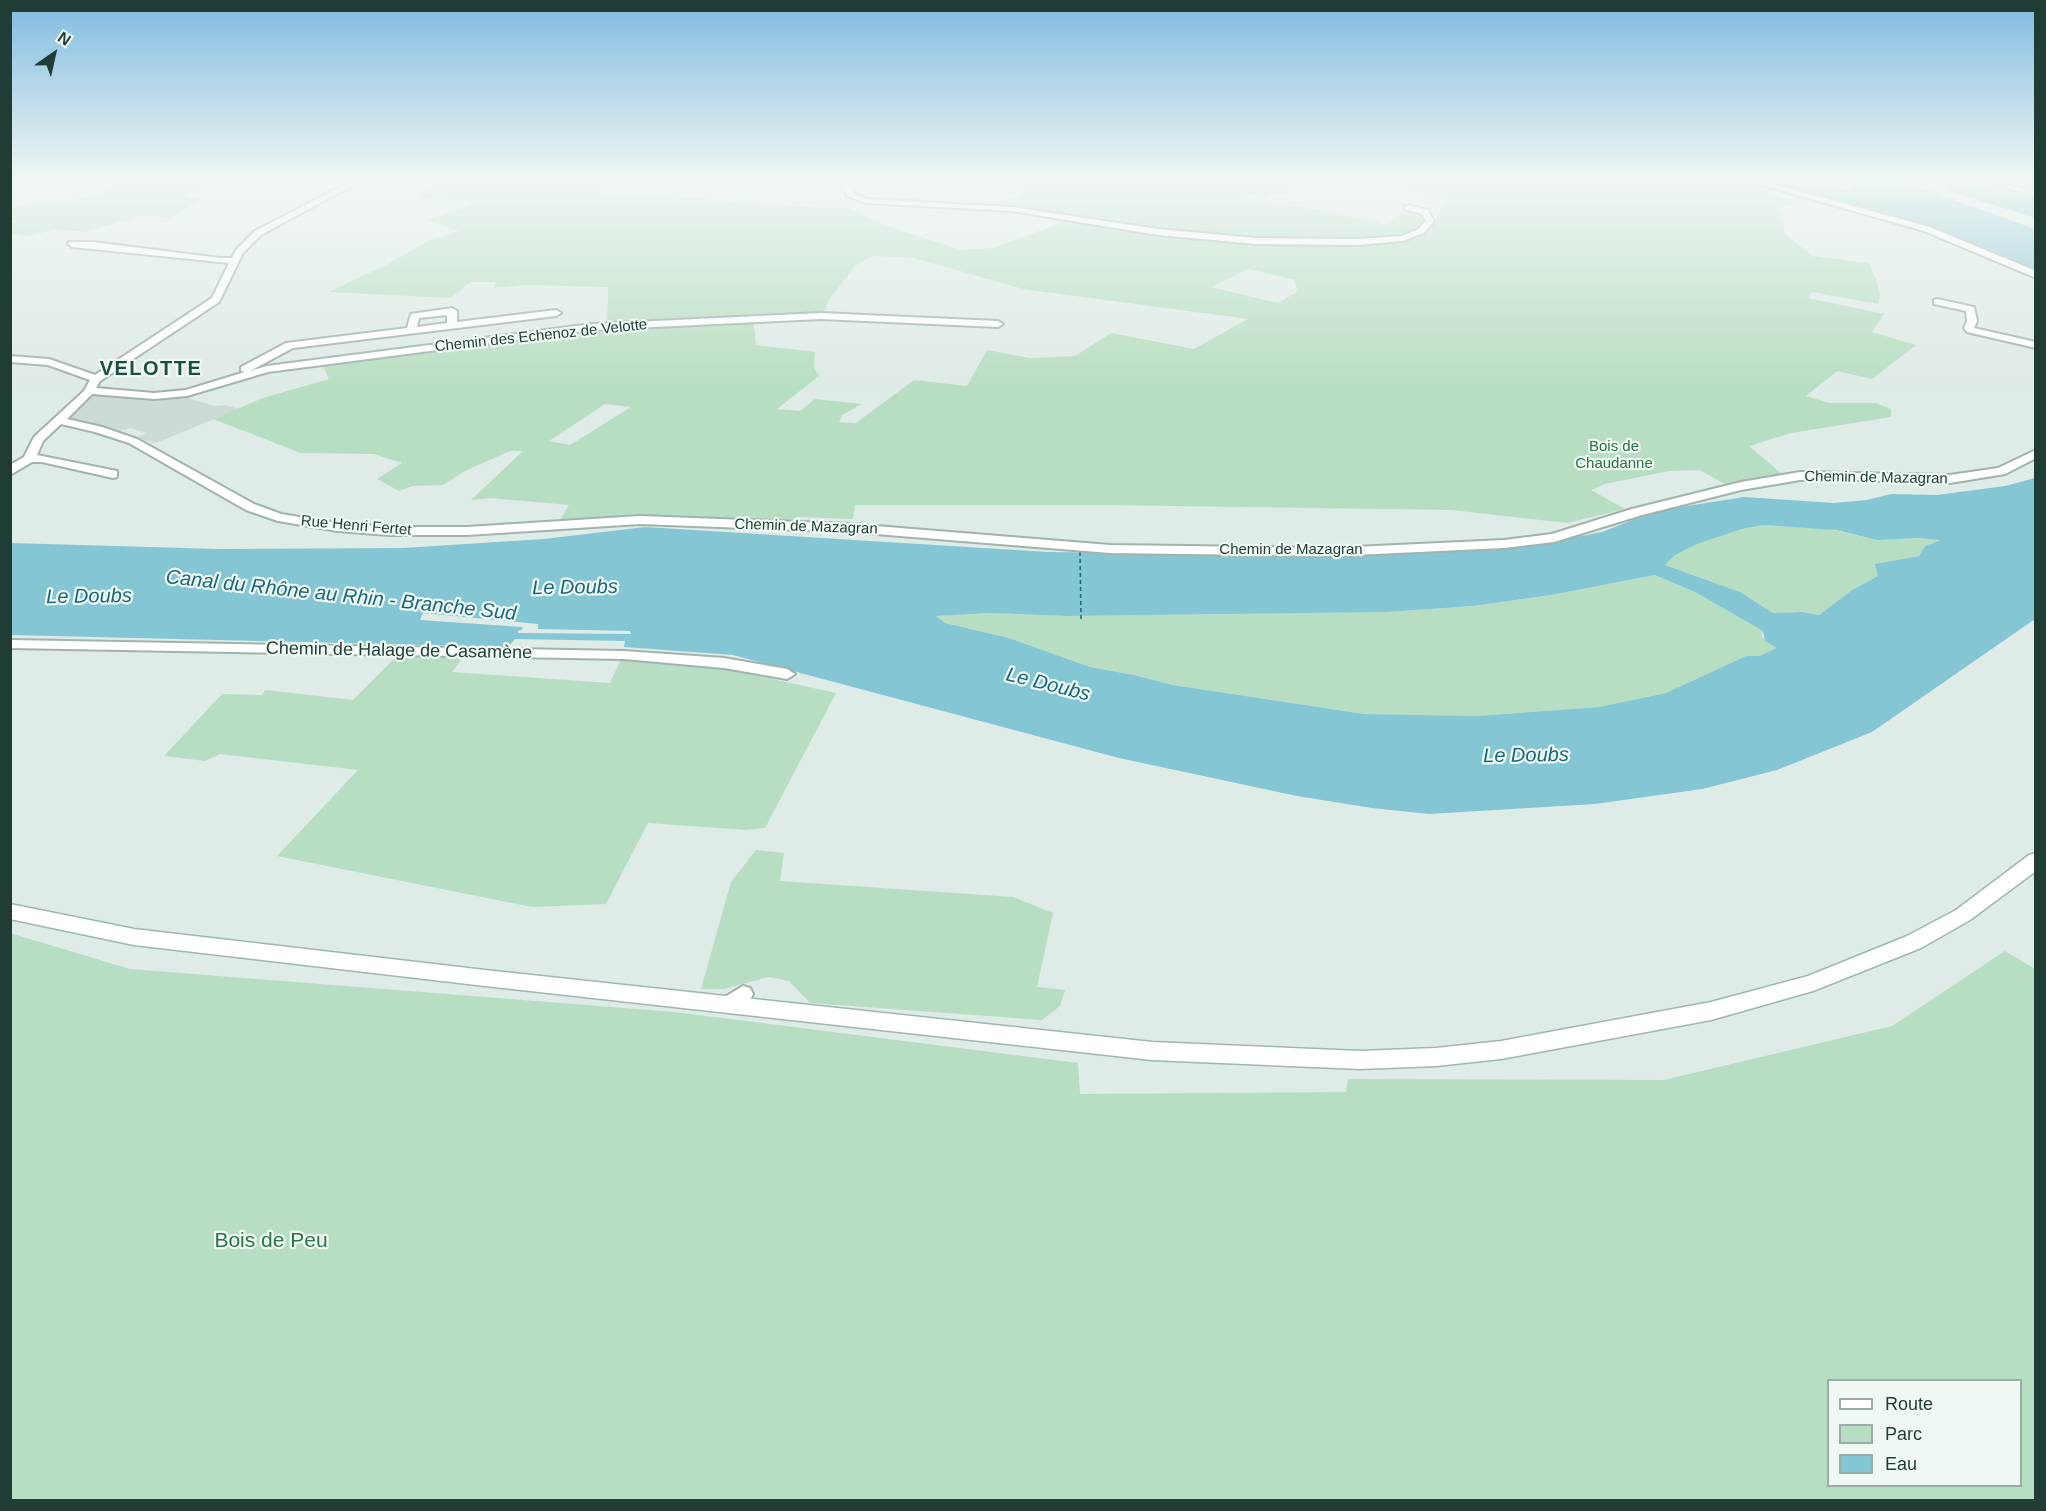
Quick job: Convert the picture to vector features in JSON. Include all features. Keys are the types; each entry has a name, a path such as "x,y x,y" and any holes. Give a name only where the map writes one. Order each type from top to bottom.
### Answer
{"main road":[{"path":"10,911 134,937 736,999 1185,1053 1360,1060 1436,1057 1502,1050 1711,1011 1813,983 1914,942 1963,915 2036,860"}],"street":[{"path":"113,248 220,261 236,260"},
{"path":"29,459 38,439 90,391 96,379 216,300 243,248"},
{"path":"1972,248 2036,274"},
{"path":"1937,302 1971,309 1972,321 1969,328 1971,330 2036,345"},
{"path":"232,379 247,366 290,345 556,313"},
{"name":"Chemin des Echenoz de Velotte","path":"90,391 170,395 196,392 232,379 285,366 592,327 821,316 998,324"},
{"path":"10,359 49,362 96,379"},
{"name":"Rue Henri Fertet","path":"57,420 98,429 133,441 223,494 278,517 338,527 389,531 467,531 534,527"},
{"name":"Chemin de Mazagran","path":"534,527 640,520 851,528 1110,549 1333,552 1504,544 1554,538 1637,512 1742,486 1800,476 1950,479 2001,471 2036,453"},
{"path":"10,471 29,459 42,458 113,474"},
{"name":"Chemin de Halage de Casamène","path":"10,644 624,655 724,663 787,674"}],"shaded area":[{"path":"101,394 151,399 184,397 215,406 226,405 238,409 156,443 137,438 146,433 131,428 115,432 72,419 70,414 91,397"}],"green space":[{"name":"Bois de Chaudanne","path":"417,248 953,248 961,250 994,248 1802,248 1813,256 1868,263 1876,279 1880,295 1878,304 1812,292 1808,298 1884,314 1872,332 1916,345 1872,379 1837,371 1806,396 1829,403 1875,403 1891,409 1891,417 1791,433 1749,446 1782,474 1726,485 1700,470 1669,471 1605,484 1591,490 1625,509 1567,523 1451,510 1105,505 855,505 853,519 798,517 787,522 559,522 569,505 491,498 471,500 523,451 510,451 465,471 443,485 413,486 399,491 377,479 402,463 374,454 301,453 213,419 263,398 329,379 322,364 607,324 608,287 526,285 494,288 496,282 470,282 451,298 328,292 386,265","holes":["872,256 914,258 1023,289 1248,319 1194,349 1111,333 1075,356 1030,358 987,350 967,386 914,380 856,423 839,422 842,415 862,404 815,399 800,411 777,409 819,376 814,367 815,352 756,345 753,317 823,314 829,300 855,266","1248,269 1295,280 1297,292 1278,303 1211,287","605,404 631,407 570,445 549,441"]},
{"path":"1763,525 1829,529 1877,540 1941,539 1925,546 1919,556 1876,564 1878,576 1852,590 1819,615 1802,612 1773,613 1740,592 1665,565 1675,555 1697,544 1742,529"},
{"path":"1656,575 1695,592 1763,631 1762,637 1778,648 1759,656 1746,656 1666,693 1599,707 1477,716 1364,714 1173,685 1090,667 1009,638 945,623 935,616 990,613 1068,616 1388,612 1473,606 1551,595"},
{"path":"399,654 465,655 452,672 610,683 621,659 647,659 713,666 836,693 765,828 746,830 648,823 606,904 532,907 277,856 358,770 220,754 205,761 164,756 222,694 262,695 265,690 353,700"},
{"path":"756,850 784,853 780,881 1013,897 1053,913 1037,987 1065,990 1060,1006 1042,1020 810,1003 789,981 768,977 724,989 701,989 731,882"},
{"name":"Bois de Peu","path":"10,933 130,969 675,1012 1078,1063 1080,1094 1346,1092 1348,1079 1664,1080 1892,1026 2005,951 2035,969 2035,1500 11,1500"}],"water":[{"path":"1984,248 2035,248 2035,269"},
{"path":"2035,478 2035,619 1872,732 1777,770 1702,789 1595,804 1429,814 1297,796 1119,758 733,655 624,647 625,641 515,639 508,647 11,635 11,543 219,549 403,548 544,539 645,527 1048,552 1321,555 1529,546 1602,532 1655,511 1744,497 1834,503 1867,500 1891,494 1937,495 2005,486","holes":["1763,525 1836,530 1877,540 1921,538 1940,540 1925,546 1919,556 1875,564 1878,576 1852,590 1819,615 1802,612 1773,613 1740,592 1665,565 1675,555 1697,544 1742,529","1655,575 1695,592 1763,631 1765,641 1777,648 1759,656 1746,656 1666,693 1599,707 1477,716 1364,714 1173,685 1090,667 1009,638 945,623 936,616 990,613 1068,616 1388,612 1473,606 1551,595","423,613 538,624 538,629 630,631 631,634 518,633 523,629 522,627 420,620"]}],"ferry route":[{"path":"1080,552 1081,619"}],"district":[{"name":"VELOTTE","path":"151,369"}],"water label":[{"name":"Le Doubs","path":"575,588"},
{"name":"Canal du Rhône au Rhin - Branche Sud","path":"341,596"},
{"name":"Le Doubs","path":"89,597"},
{"name":"Le Doubs","path":"1048,685"},
{"name":"Le Doubs","path":"1526,756"}]}
